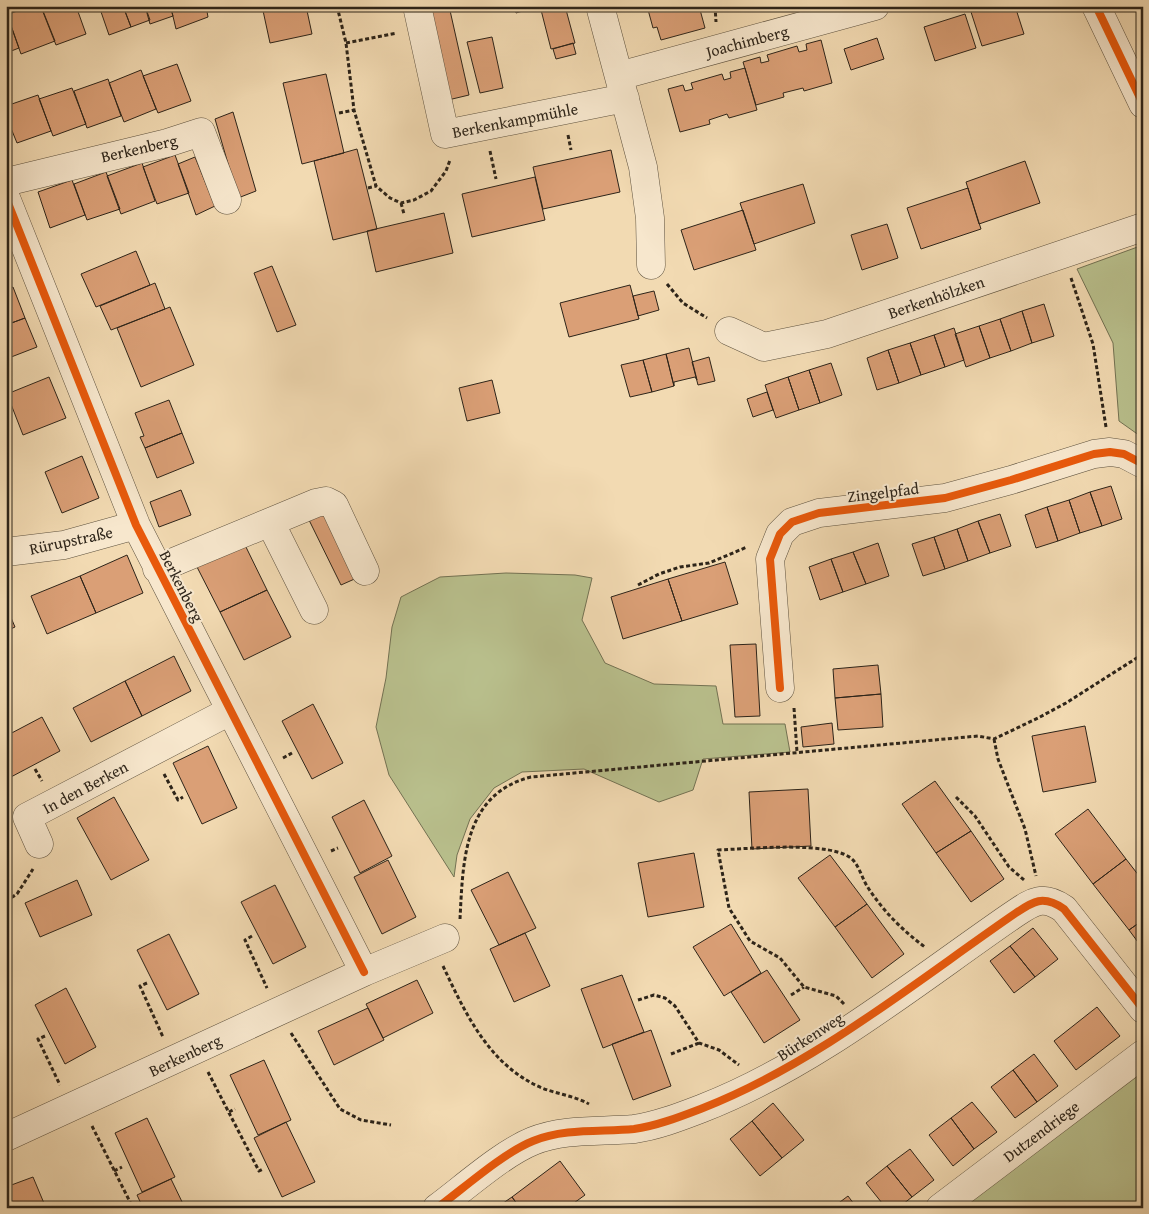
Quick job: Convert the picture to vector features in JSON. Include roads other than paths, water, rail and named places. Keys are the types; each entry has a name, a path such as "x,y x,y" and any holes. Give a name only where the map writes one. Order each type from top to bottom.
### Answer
{"street":[{"path":"600,6 648,193 651,265"},
{"name":"Joachimberg","path":"622,87 875,6"},
{"path":"1096,6 1139,86"},
{"name":"Berkenkampmühle","path":"419,17 445,134 622,87"},
{"name":"Berkenberg","path":"6,182 166,143 201,132 227,200"},
{"name":"Berkenberg","path":"6,198 136,525 364,972"},
{"name":"Berkenhölzken","path":"729,330 764,347 827,334 1143,227"},
{"name":"Zingelpfad","path":"780,688 770,559 774,545 792,522 819,512 945,498 1011,480 1079,458 1110,452 1124,454 1143,464"},
{"path":"157,569 316,503 326,501 334,505 365,571"},
{"path":"270,522 314,610"},
{"name":"Rürupstraße","path":"6,552 64,545 136,525"},
{"name":"In den Berken","path":"39,844 27,817 230,711"},
{"name":"Bürkenweg","path":"437,1208 496,1164 533,1141 564,1133 637,1128 668,1120 754,1086 794,1064 857,1023 1029,904 1041,900 1054,902 1064,909 1143,1009"},
{"name":"Berkenberg","path":"6,1137 197,1050 273,1001 364,972 438,940"},
{"name":"Dutzendriege","path":"940,1208 1143,1054"}]}
